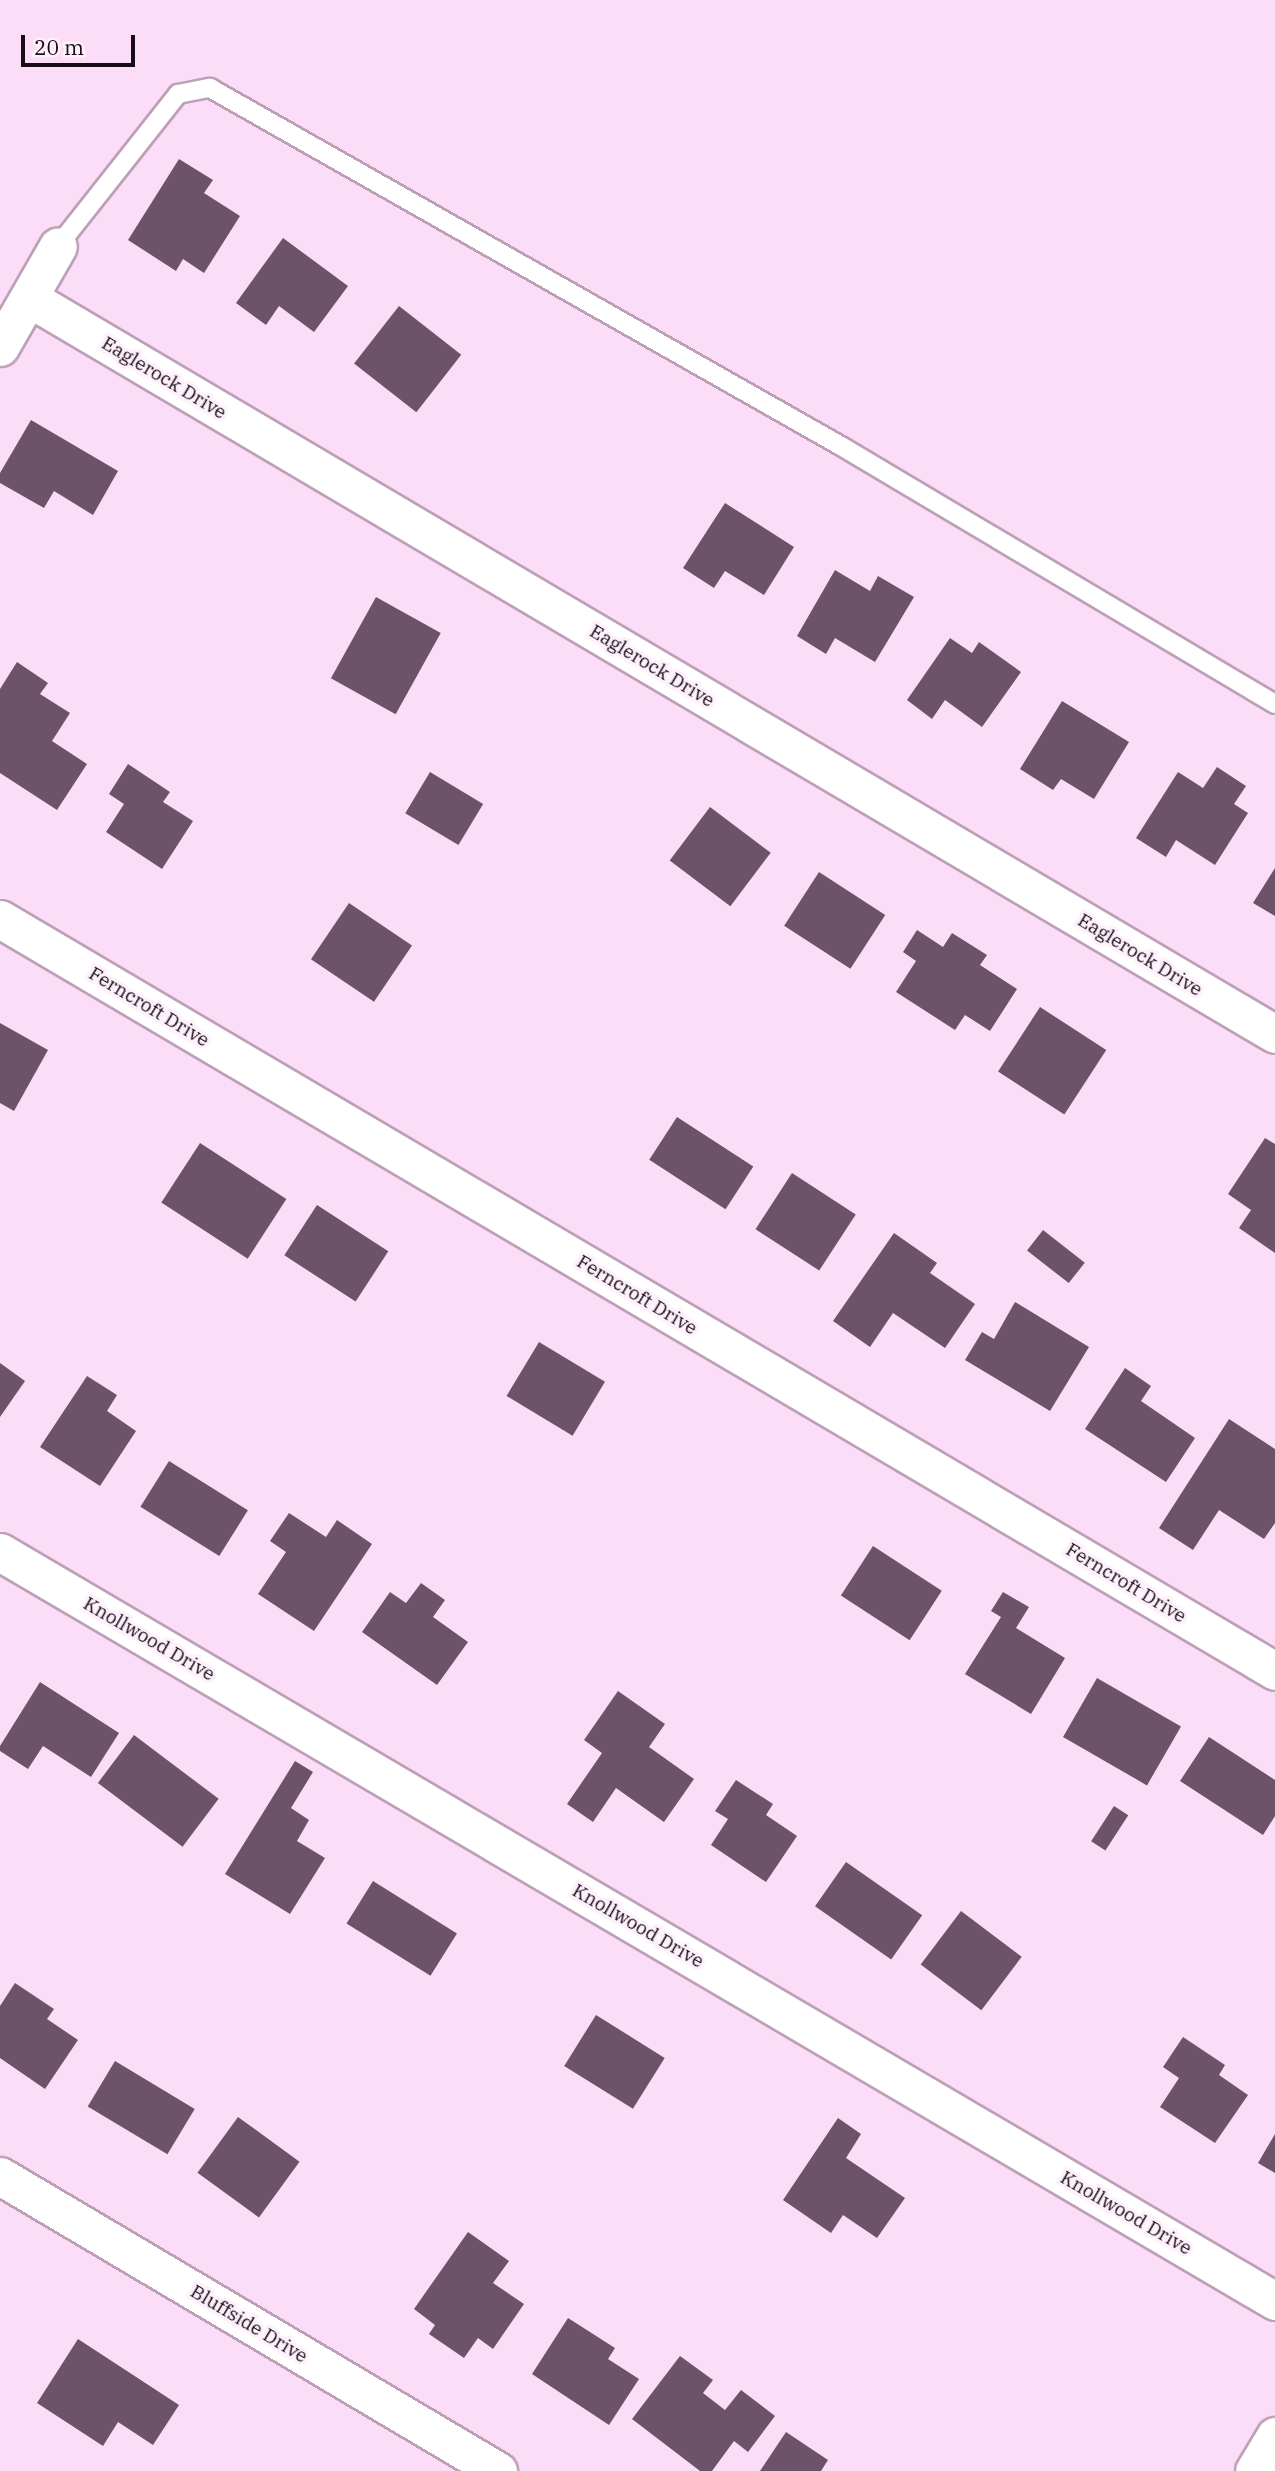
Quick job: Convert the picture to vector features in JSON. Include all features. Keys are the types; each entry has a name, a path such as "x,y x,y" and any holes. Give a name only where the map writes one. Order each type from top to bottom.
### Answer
{"street":[{"path":"0,347 58,246"},
{"name":"Eaglerock Drive","path":"29,298 1275,1034"},
{"name":"Ferncroft Drive","path":"0,919 1275,1671"},
{"name":"Knollwood Drive","path":"0,1552 1275,2301"},
{"name":"Bluffside Drive","path":"0,2176 498,2471"},
{"path":"1254,2471 1275,2436"}],"lane":[{"path":"58,246 178,94 210,88 829,439 1275,704"}],"building":[{"path":"179,159 213,180 204,193 240,216 204,273 183,259 176,271 128,240"},
{"path":"283,238 348,286 314,332 279,306 266,325 236,303"},
{"path":"399,306 461,355 416,412 354,364"},
{"path":"31,420 118,471 93,515 54,491 44,508 0,483 0,473"},
{"path":"725,503 794,547 764,595 725,571 714,588 683,568"},
{"path":"835,570 870,591 878,576 914,597 875,662 835,638 826,654 797,636"},
{"path":"376,597 441,633 396,714 331,678"},
{"path":"950,638 972,653 979,642 1021,672 982,727 945,700 932,719 907,700"},
{"path":"17,662 48,683 40,694 70,713 52,741 87,764 57,810 0,773 0,689"},
{"path":"1062,701 1129,742 1094,799 1061,779 1053,790 1020,769"},
{"path":"128,764 170,792 163,802 193,821 162,869 106,832 124,804 109,794"},
{"path":"1217,767 1246,786 1234,804 1248,813 1215,865 1176,840 1166,857 1136,838 1178,772 1203,788"},
{"path":"430,772 483,804 458,845 405,813"},
{"path":"710,807 771,853 730,906 670,861"},
{"path":"1275,868 1275,916 1253,903"},
{"path":"819,872 885,915 850,969 784,926"},
{"path":"349,903 412,945 374,1002 311,959"},
{"path":"917,930 943,947 952,933 987,955 980,965 1017,989 990,1031 965,1015 955,1030 896,992 916,961 903,952"},
{"path":"1040,1007 1106,1050 1064,1115 998,1072"},
{"path":"0,1023 48,1050 14,1111 0,1103"},
{"path":"677,1117 753,1167 726,1209 649,1160"},
{"path":"1265,1138 1275,1144 1275,1253 1239,1228 1251,1210 1228,1194"},
{"path":"200,1143 286,1199 248,1259 161,1203"},
{"path":"792,1173 856,1214 819,1271 756,1229"},
{"path":"317,1205 388,1251 356,1302 284,1255"},
{"path":"1043,1230 1085,1263 1069,1283 1027,1250"},
{"path":"894,1233 937,1263 930,1273 975,1304 945,1348 893,1313 870,1347 833,1321"},
{"path":"1015,1302 1089,1347 1050,1411 965,1360 982,1332 994,1339"},
{"path":"539,1342 605,1382 573,1436 507,1396"},
{"path":"0,1363 25,1381 0,1417"},
{"path":"1125,1368 1151,1386 1141,1401 1195,1438 1166,1482 1085,1429"},
{"path":"87,1376 117,1395 107,1411 136,1431 100,1486 40,1447"},
{"path":"1229,1419 1275,1449 1275,1523 1264,1539 1219,1510 1193,1550 1159,1528"},
{"path":"169,1461 248,1510 219,1556 140,1507"},
{"path":"289,1513 326,1537 337,1520 372,1544 314,1631 258,1594 286,1552 270,1541"},
{"path":"873,1546 942,1591 910,1640 841,1595"},
{"path":"421,1583 445,1600 433,1617 468,1642 437,1685 362,1632 390,1592 406,1603"},
{"path":"1003,1592 1029,1607 1016,1628 1065,1658 1031,1714 965,1674 1001,1617 991,1611"},
{"path":"1097,1678 1181,1726 1147,1785 1063,1737"},
{"path":"40,1682 119,1733 91,1777 43,1746 28,1769 0,1751 0,1746"},
{"path":"618,1691 665,1724 649,1747 694,1779 664,1822 616,1788 593,1822 567,1804 602,1753 584,1740"},
{"path":"134,1735 219,1799 183,1847 98,1783"},
{"path":"1209,1737 1275,1780 1275,1816 1263,1835 1180,1781"},
{"path":"295,1761 313,1772 291,1808 309,1820 297,1841 325,1858 290,1914 225,1874"},
{"path":"736,1780 773,1804 766,1815 797,1836 766,1882 711,1845 728,1819 715,1811"},
{"path":"1114,1806 1128,1815 1105,1850 1091,1841"},
{"path":"846,1862 922,1915 891,1960 815,1906"},
{"path":"373,1881 457,1933 430,1976 347,1923"},
{"path":"961,1911 1022,1957 981,2010 921,1965"},
{"path":"15,1983 54,2009 47,2019 78,2040 45,2089 0,2058 0,2006"},
{"path":"596,2015 665,2058 633,2109 564,2066"},
{"path":"1183,2037 1225,2065 1219,2075 1248,2095 1215,2143 1160,2107 1179,2078 1163,2067"},
{"path":"115,2061 195,2109 167,2154 88,2106"},
{"path":"238,2117 299,2162 259,2217 197,2173"},
{"path":"838,2118 861,2134 846,2158 905,2198 877,2238 843,2215 831,2233 783,2200"},
{"path":"1275,2134 1275,2173 1258,2163"},
{"path":"468,2232 509,2261 493,2283 524,2304 493,2349 478,2338 464,2358 429,2334 435,2325 414,2309"},
{"path":"568,2318 615,2348 608,2359 639,2379 609,2425 532,2374"},
{"path":"78,2339 179,2405 153,2445 118,2422 103,2446 37,2403"},
{"path":"680,2356 713,2380 703,2393 725,2410 741,2390 775,2416 748,2452 734,2441 712,2471 700,2471 632,2419"},
{"path":"786,2432 828,2460 821,2471 760,2471"}]}
